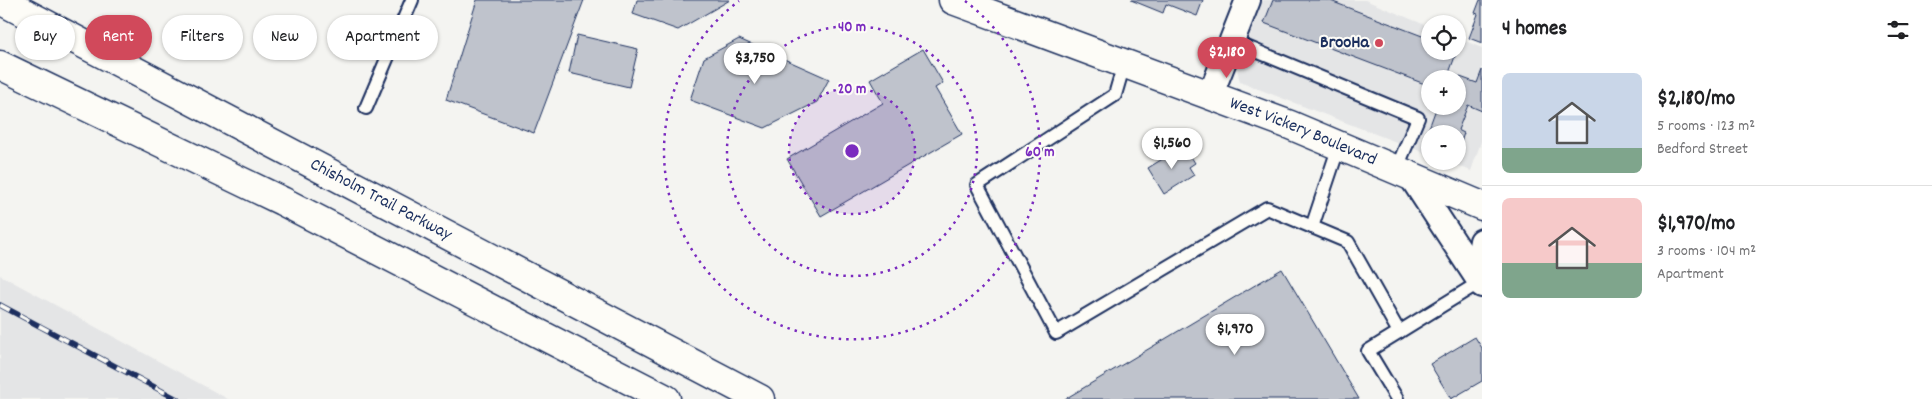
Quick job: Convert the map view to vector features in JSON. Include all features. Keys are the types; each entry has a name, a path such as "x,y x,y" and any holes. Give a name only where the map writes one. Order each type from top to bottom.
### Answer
{"main road":[{"name":"Chisholm Trail Parkway","path":"0,0 760,399"},
{"name":"West Vickery Boulevard","path":"953,0 1290,125 1482,206"},
{"path":"0,65 282,201 666,399"}],"street":[{"path":"1210,96 1248,0"},
{"path":"1403,172 1481,284"},
{"path":"1481,284 1480,252 1482,241"}],"lane":[{"path":"366,108 412,0"},
{"path":"1232,40 1418,118 1403,172"},
{"path":"1124,64 1115,95 977,185 1056,332 1267,208 1348,242 1399,332"},
{"path":"1312,227 1339,146"},
{"path":"1397,399 1368,350 1481,284"}],"shaded area":[{"path":"1263,0 1365,0 1421,23 1421,60 1466,60 1466,41 1482,48 1482,139 1471,171 1466,169 1466,125 1421,125 1421,152 1240,82 1237,69"},
{"path":"0,275 228,399 0,399"}],"building":[{"path":"477,0 584,0 534,133 446,100"},
{"path":"637,0 730,0 678,30 633,14"},
{"path":"1131,0 1203,0 1197,16 1166,4 1163,13"},
{"path":"1273,0 1328,0 1421,36 1421,60 1454,60 1450,70 1421,70 1421,83 1264,23"},
{"path":"1480,0 1482,0 1482,43 1469,38 1478,14 1475,13"},
{"path":"577,35 638,49 629,87 569,73"},
{"path":"739,39 829,79 817,102 765,128 690,100 704,58"},
{"path":"923,49 943,83 935,88 962,134 821,216 787,159 883,103 870,80"},
{"path":"1482,70 1482,111 1468,105 1466,110 1466,79 1477,83"},
{"path":"1434,115 1464,115 1460,125 1430,125"},
{"path":"1180,148 1184,155 1188,152 1195,163 1189,167 1194,175 1164,194 1148,168"},
{"path":"1282,269 1359,399 1065,399"},
{"path":"1475,337 1482,348 1482,381 1451,399 1430,364"}],"railway":[{"path":"0,305 177,399"}],"place":[{"name":"BrooHa","path":"1379,43"}]}
